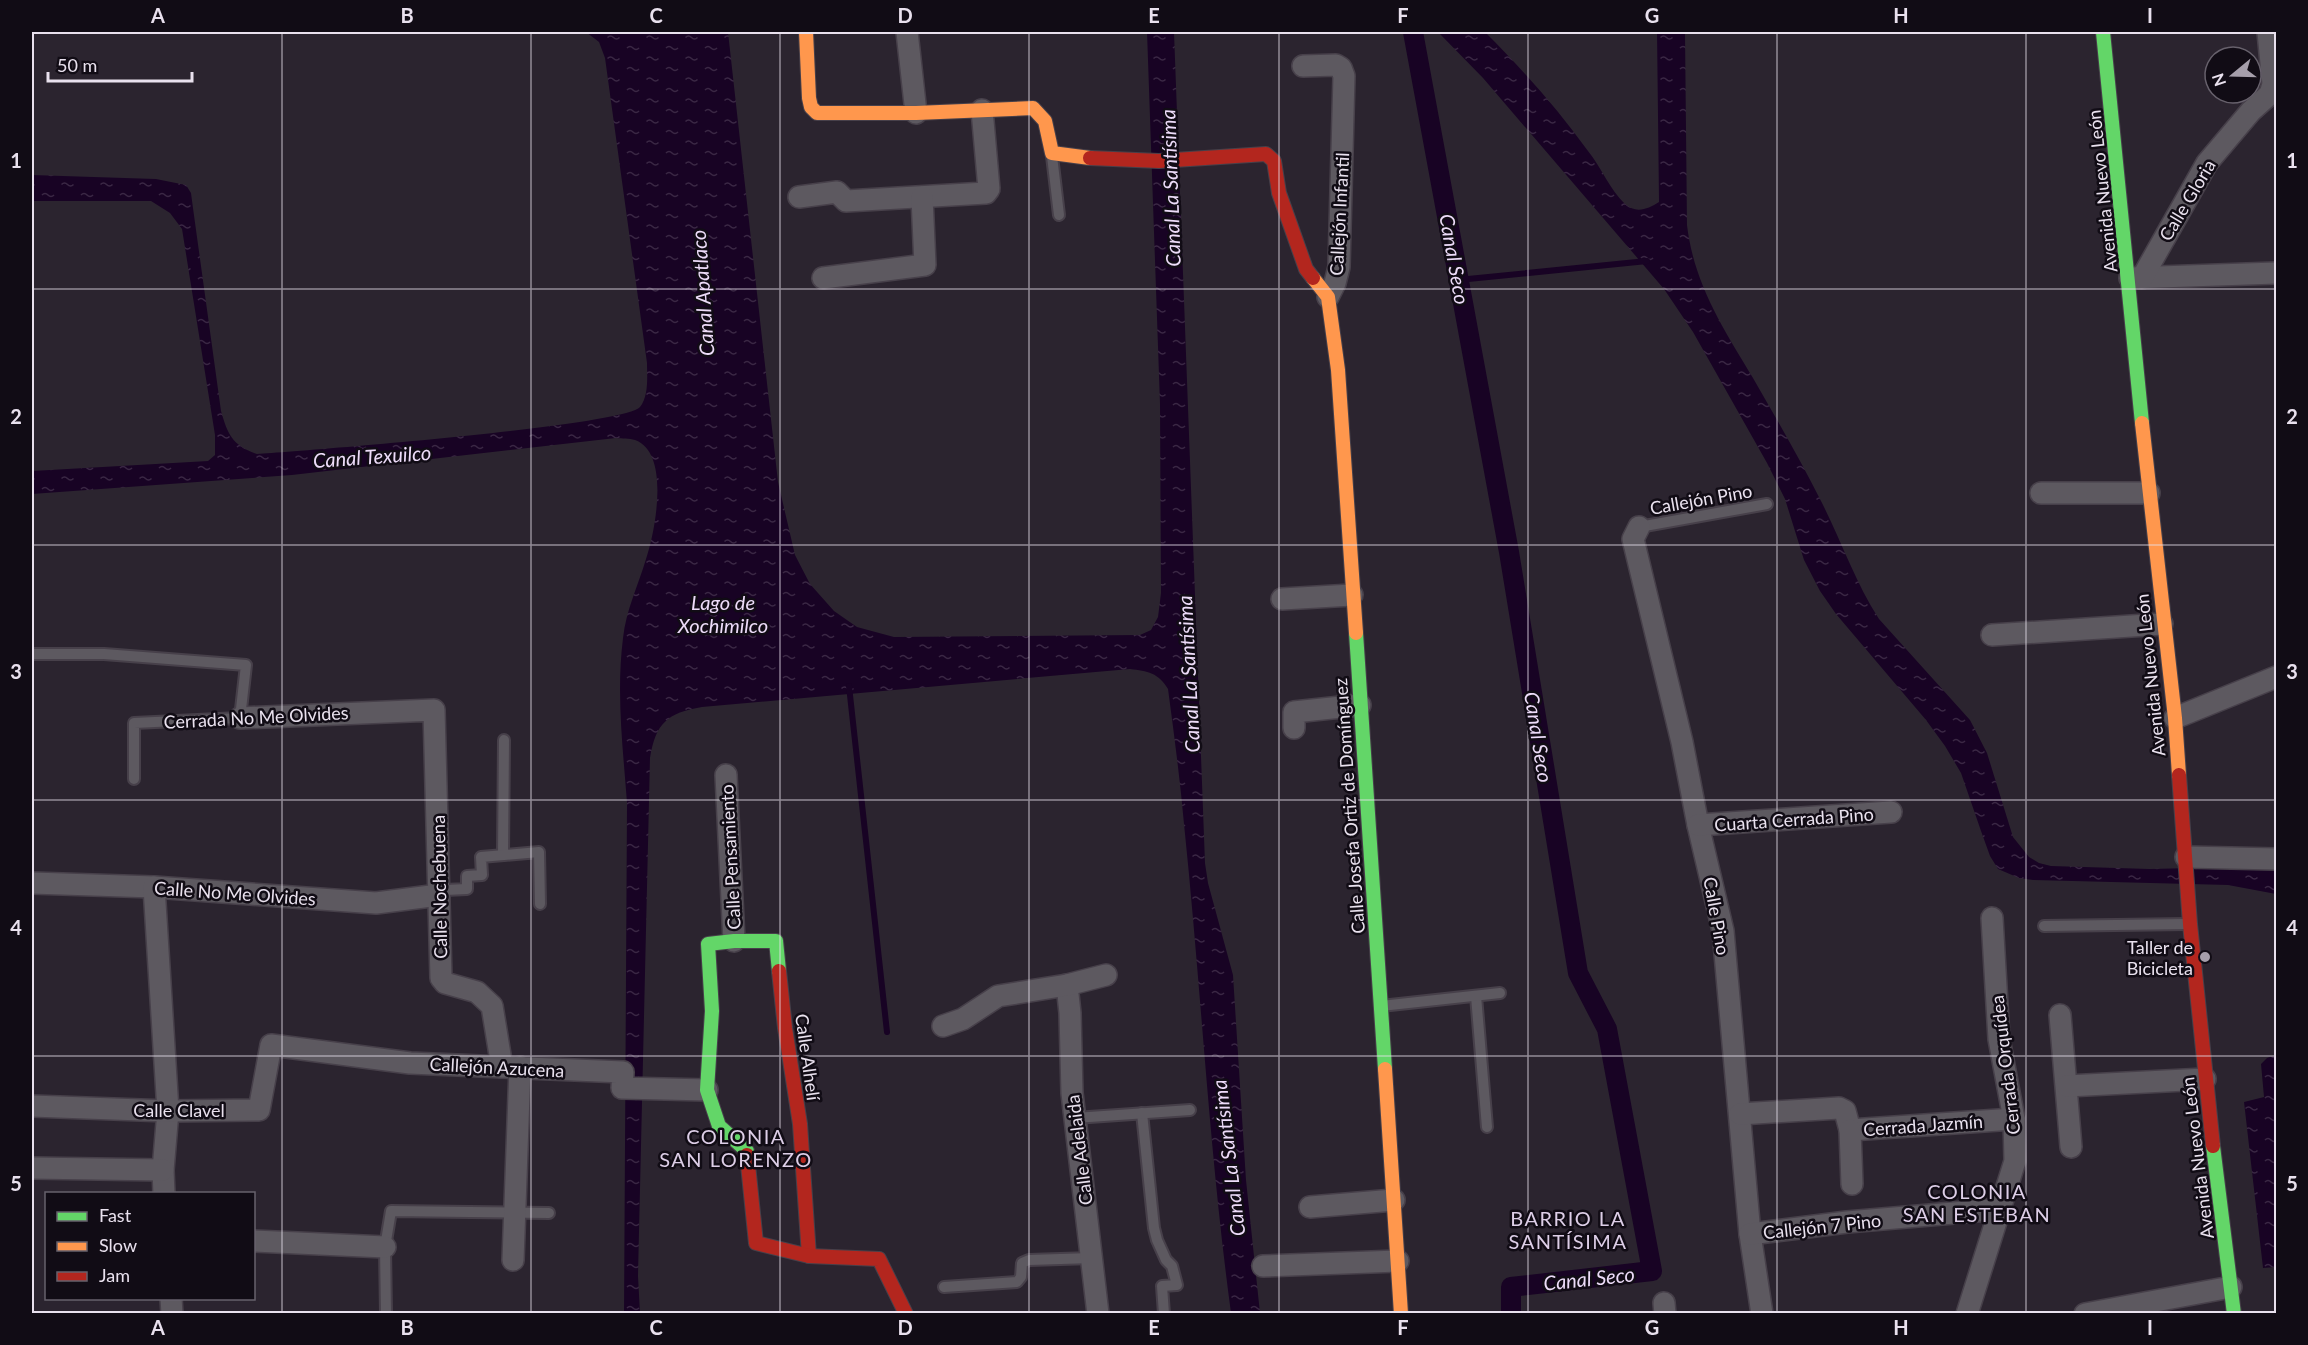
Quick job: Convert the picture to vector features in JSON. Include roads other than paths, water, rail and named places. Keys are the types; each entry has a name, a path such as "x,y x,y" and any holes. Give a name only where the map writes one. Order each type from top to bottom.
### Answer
{"street":[{"path":"806,32 809,98 811,107 817,113 916,113 1033,108 1040,111 1052,153"},
{"path":"907,32 916,113"},
{"name":"Avenida Nuevo León","path":"2103,32 2136,278 2149,493 2162,624 2175,718 2190,924 2205,1079 2234,1314"},
{"name":"Calle Gloria","path":"2136,278 2207,163 2252,111 2273,94 2268,32"},
{"name":"Callejón Infantil","path":"1052,153 1092,160 1135,161 1202,161 1266,154 1274,161 1282,202 1306,269 1328,297 1339,267 1344,76 1341,68 1336,65 1303,66"},
{"path":"799,197 837,192 846,201 986,193 989,189 982,110"},
{"path":"823,278 925,265 921,198"},
{"path":"2136,278 2277,273"},
{"name":"Calle Josefa Ortiz de Domínguez","path":"1328,297 1338,370 1401,1314"},
{"path":"2041,493 2149,493"},
{"name":"Calle Pino","path":"1639,527 1633,539 1682,742 1698,825 1723,932 1750,1234 1762,1314"},
{"path":"1282,599 1352,595"},
{"path":"1992,635 2162,624"},
{"path":"2175,718 2277,677"},
{"path":"1294,728 1294,712 1360,705"},
{"name":"Cerrada No Me Olvides","path":"240,718 434,710"},
{"name":"Calle Nochebuena","path":"434,710 441,978 445,983 477,992 492,1006 511,1067"},
{"name":"Calle Pensamiento","path":"726,775 734,941 708,944 712,1011 707,1090 719,1126 747,1151 756,1243 809,1256"},
{"name":"Cuarta Cerrada Pino","path":"1698,825 1891,812"},
{"path":"2186,859 2277,859"},
{"name":"Calle No Me Olvides","path":"32,883 154,887 376,903 439,895"},
{"path":"154,887 168,1111 163,1170 164,1192"},
{"name":"Cerrada Orquídea","path":"1967,1314 2014,1161 2014,1119 1999,1039 1992,918"},
{"name":"Calle Alhelí","path":"734,941 776,941 785,1028 800,1124 809,1256"},
{"path":"943,1026 963,1019 998,996 1067,985 1106,975"},
{"name":"Calle Adelaida","path":"1067,985 1071,1013 1072,1092 1098,1314"},
{"path":"2060,1015 2071,1147"},
{"name":"Calle Clavel","path":"32,1106 168,1111 259,1110 271,1045"},
{"name":"Callejón Azucena","path":"271,1045 410,1063 623,1072 622,1088 707,1090"},
{"path":"511,1067 513,1260"},
{"path":"2067,1086 2205,1079"},
{"name":"Cerrada Jazmín","path":"1740,1114 1839,1108 1845,1111 1850,1130 2014,1119"},
{"path":"1850,1130 1852,1184"},
{"path":"32,1168 163,1170"},
{"path":"1310,1207 1394,1200"},
{"name":"Callejón 7 Pino","path":"1750,1234 1847,1222 2001,1209"},
{"path":"255,1241 385,1247"},
{"path":"809,1256 879,1259 906,1314"},
{"path":"1263,1266 1398,1261"},
{"path":"2085,1314 2231,1287"}],"lane":[{"path":"1052,153 1059,215"},
{"name":"Callejón Pino","path":"1639,527 1767,504"},
{"path":"32,654 104,654 246,665 240,718"},
{"name":"Cerrada No Me Olvides","path":"134,779 134,723 240,718"},
{"path":"503,855 504,740"},
{"path":"439,895 445,891 467,889 467,876 482,875 481,856 538,852 540,904"},
{"path":"2044,926 2190,924"},
{"path":"1381,1006 1500,993"},
{"path":"1476,996 1487,1127"},
{"path":"1075,1118 1190,1110"},
{"path":"1142,1113 1154,1228 1157,1240 1172,1266 1177,1285 1162,1286 1164,1314"},
{"path":"386,1314 385,1247 391,1211 549,1213"},
{"path":"944,1287 1017,1282 1021,1277 1022,1263 1029,1260 1092,1258"}],"water":[{"name":"Lago de Xochimilco","path":"586,32 728,32 778,482 795,555 810,584 834,611 857,627 894,637 1140,635 1151,630 1158,617 1161,593 1160,404 1147,32 1174,32 1205,863 1208,883 1233,975 1246,1180 1260,1313 1231,1313 1211,1130 1179,773 1168,689 1157,676 1130,669 702,707 680,713 665,722 656,736 650,758 638,1276 640,1313 624,1313 627,803 620,679 629,608 650,547 656,513 657,476 653,460 646,448 635,440 616,438 292,475 32,494 32,471 208,461 215,455 215,435 182,229 170,213 151,201 32,201 32,175 156,179 186,185 191,193 221,411 232,438 249,451 257,454 394,443 523,429 579,422 621,414 640,407 646,392 647,363 605,58 599,42"},
{"path":"1438,32 1485,32 1564,119 1625,204 1638,210 1659,202 1657,32 1685,32 1687,225 1696,267 1703,286 1711,305 1805,470 1879,619 1970,720 1987,753 2013,837 2029,857 2051,866 2150,869 2276,866 2276,894 2228,885 2033,880 2019,878 1998,869 1990,856 1961,773 1945,746 1926,720 1836,614 1820,591 1804,560 1785,499 1693,332 1664,289 1483,78"},
{"path":"2276,1055 2276,1267 2263,1268 2244,1102 2264,1097 2261,1064 2267,1058"}],"waterway":[{"name":"Canal Seco","path":"1413,32 1509,552 1578,973 1607,1029 1652,1271 1511,1287 1511,1314"},
{"path":"1458,280 1647,261"},
{"path":"849,686 887,1032"}],"place":[{"name":"Taller de Bicicleta","path":"2205,957"}],"district":[{"name":"COLONIA SAN LORENZO","path":"736,1148"},
{"name":"COLONIA SAN ESTEBAN","path":"1977,1202"},
{"name":"BARRIO LA SANTÍSIMA","path":"1568,1230"}],"water label":[{"name":"Canal La Santísima","path":"1170,188"},
{"name":"Canal Apatlaco","path":"702,293"},
{"name":"Canal Texuilco","path":"372,456"},
{"name":"Canal La Santísima","path":"1188,674"},
{"name":"Canal La Santísima","path":"1228,1158"}]}
